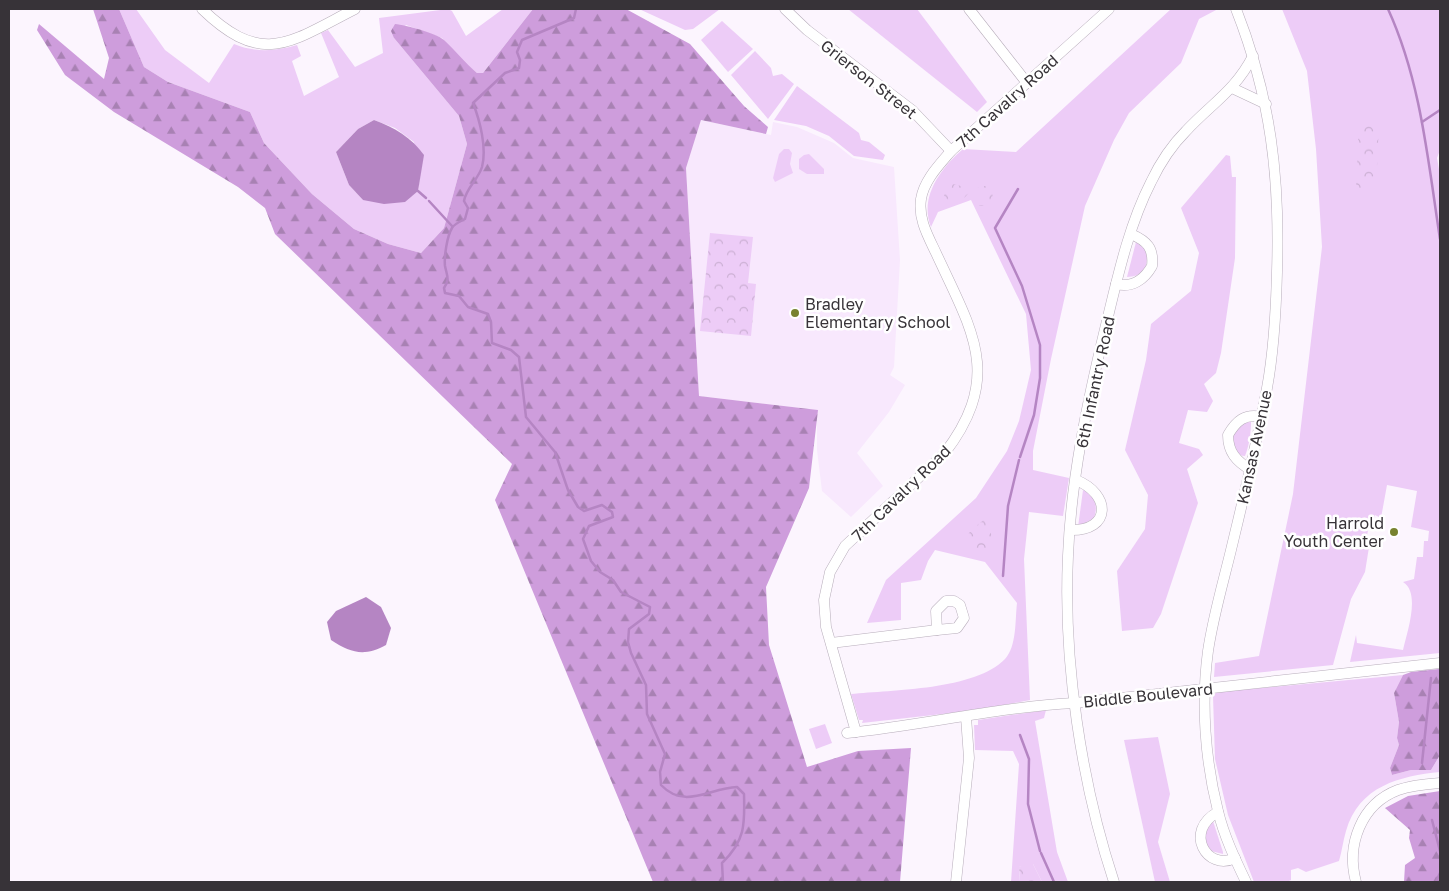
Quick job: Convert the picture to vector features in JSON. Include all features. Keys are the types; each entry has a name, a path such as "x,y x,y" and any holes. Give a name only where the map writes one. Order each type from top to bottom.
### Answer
{"street":[{"path":"202,9 215,22 250,43 270,45 287,42 356,9"},
{"name":"Grierson Street","path":"785,9 807,30 912,110 951,151"},
{"path":"969,9 1027,83"},
{"name":"7th Cavalry Road","path":"852,733 826,628 824,600 830,572 845,546 944,454 958,437 973,401 977,382 978,360 975,342 961,305 924,228 921,213 921,197 932,173 951,151 1109,9"},
{"name":"Kansas Avenue","path":"1236,9 1253,56 1266,104 1275,156 1279,230 1276,308 1268,385 1251,470 1214,620 1208,652 1205,689 1208,754 1218,812 1246,882"},
{"name":"6th Infantry Road","path":"1114,882 1090,796 1069,647 1067,599 1070,530 1076,480 1094,376 1116,284 1131,234 1150,184 1171,148 1186,130 1232,88 1253,56"},
{"path":"1232,88 1266,104"},
{"path":"1116,284 1123,286 1140,282 1152,266 1151,248 1146,242 1131,234"},
{"path":"1251,470 1238,461 1230,452 1228,435 1238,420 1245,417 1262,418"},
{"path":"1070,530 1081,531 1092,527 1100,519 1103,510 1096,491 1076,480"},
{"path":"831,643 937,630"},
{"name":"Biddle Boulevard","path":"852,733 966,717 1025,706 1076,703 1440,663"},
{"path":"956,882 969,758 966,717"},
{"path":"1356,882 1352,853 1355,839 1368,810 1396,790 1413,785 1440,783"},
{"path":"1218,812 1205,820 1201,826 1200,835 1204,849 1209,856 1220,862 1235,858"}],"shaded area":[{"path":"374,120 402,134 414,143 424,155 418,191 405,202 384,204 363,200 349,185 336,152 358,129"},
{"name":"Bradley Elementary School","path":"701,120 771,135 773,122 797,127 834,143 853,158 894,167 900,260 894,367 890,375 905,385 889,412 857,453 883,486 851,517 822,491 817,450 817,410 699,396 686,168"},
{"path":"366,597 381,607 391,628 386,645 371,651 358,652 345,648 331,640 327,622 336,611"}],"green space":[{"path":"93,9 119,9 144,67 168,82 250,112 264,143 312,194 354,229 388,244 421,253 444,228 467,144 459,116 394,38 391,31 395,24 440,37 477,73 483,73 533,9 626,9 690,44 744,106 768,127 766,134 701,120 686,168 699,396 818,410 809,488 766,587 769,645 807,767 858,751 911,748 900,882 653,882 495,500 512,464 275,234 265,208 238,187 114,112 65,75 37,30 39,24 104,79 109,58"},
{"path":"119,9 136,9 165,50 209,83 234,44 249,49 264,50 297,45 301,56 292,61 304,96 339,77 321,33 328,30 355,67 383,53 379,18 448,9 452,11 466,36 503,9 533,9 483,73 477,73 459,58 442,38 406,25 394,38 459,116 467,144 444,228 421,253 388,244 354,229 312,194 264,143 250,112 168,82 144,67","holes":["374,120 395,128 414,142 420,175 418,191 363,200 349,185 336,152 358,129"]},
{"path":"639,9 720,9 693,29 685,30"},
{"path":"848,9 917,9 987,102 977,112"},
{"path":"1171,9 1218,9 1199,19 1181,63 1129,113 1114,140 1085,206 1051,359 1033,451 1033,470 1069,478 1063,516 1029,512 1024,559 1030,700 978,710 862,723 863,720 859,720 851,694 932,687 974,677 991,669 1005,659 1014,640 1017,603 985,562 935,550 928,561 921,580 901,583 901,620 867,623 886,580 976,498 1007,451 1019,421 1031,370 1026,314 971,200 938,212 931,227 928,205 934,184 947,165 963,149 1016,152"},
{"path":"1282,9 1440,9 1440,150 1437,158 1440,175 1440,653 1350,662 1356,635 1357,643 1403,650 1410,623 1412,604 1408,587 1403,582 1414,579 1417,557 1423,557 1424,541 1428,541 1429,531 1411,527 1417,491 1387,485 1381,518 1375,515 1372,526 1369,526 1366,540 1370,541 1365,572 1351,599 1333,665 1214,677 1215,663 1259,656 1293,494 1322,247 1316,149 1307,71"},
{"path":"722,21 753,49 728,72 701,40"},
{"path":"755,51 771,68 773,76 782,74 794,84 768,119 731,75"},
{"path":"797,86 859,133 861,140 869,142 885,155 883,160 854,156 829,136 806,126 774,120"},
{"path":"1359,123 1379,124 1376,188 1356,188"},
{"path":"784,149 789,149 792,153 790,164 793,173 775,182 773,178 779,154"},
{"path":"809,154 824,169 824,174 807,174 799,169 799,159"},
{"path":"1226,155 1230,156 1232,177 1236,177 1235,258 1221,353 1216,373 1204,384 1213,401 1207,412 1188,410 1179,443 1199,449 1203,455 1187,469 1198,503 1161,614 1153,628 1122,631 1117,571 1145,529 1148,495 1125,450 1146,360 1151,324 1191,291 1199,253 1181,208"},
{"path":"948,183 961,186 967,183 971,185 971,191 963,199 948,201 944,196"},
{"path":"981,186 992,186 993,203 989,206 976,206 976,189"},
{"path":"710,233 753,237 748,283 756,284 751,336 700,331"},
{"path":"1136,242 1146,250 1146,265 1138,275 1127,277"},
{"path":"1248,421 1251,422 1251,431 1245,456 1237,453 1233,435 1237,427"},
{"path":"1083,490 1091,495 1095,501 1096,510 1094,518 1078,527"},
{"path":"986,518 989,520 992,540 988,554 971,552 968,548 963,547 966,538"},
{"path":"1439,669 1440,755 1431,770 1411,770 1392,775 1390,768 1399,745 1397,738 1399,722 1394,693 1403,675 1411,672"},
{"path":"1403,675 1394,693 1399,722 1397,738 1399,745 1390,768 1392,775 1411,770 1431,770 1440,755 1440,772 1396,781 1383,786 1371,794 1361,803 1352,816 1346,831 1339,861 1306,872 1298,868 1291,870 1291,880 1287,882 1254,882 1228,815 1215,759 1213,696 1217,692"},
{"path":"1046,710 1044,718 1035,721 1057,852 1068,882 1042,882 1033,864 1019,867 1020,882 1011,882 1019,764 1013,751 975,750 974,725 978,725 978,720"},
{"path":"825,724 832,743 816,749 809,729"},
{"path":"1158,737 1170,794 1158,842 1170,882 1155,882 1124,740"},
{"path":"1440,791 1440,882 1404,882 1405,865 1415,858 1409,838 1410,830 1385,808 1408,796"},
{"path":"1213,821 1223,854 1211,851 1205,842 1206,824"},
{"path":"1029,863 1033,864 1042,882 1020,882 1019,867"}],"waterway":[{"path":"576,9 574,18 522,40 517,52 520,60 519,68 505,73 473,103 482,135 484,152 482,167 465,196 464,201 468,208 465,219 453,227 450,232 446,247 445,266 447,280 444,288 445,293 459,296 468,307 488,314 491,322 492,343 511,350 519,357 526,417 555,452 568,490 578,507 584,511 602,505 612,512 613,517 589,526 583,539 591,561 600,572 613,580 621,592 650,607 649,614 629,629 628,642 646,685 647,714 665,754 660,772 661,785 670,792 688,797 737,787 744,794 744,824 739,840 730,855 722,863 723,882"},
{"path":"1388,9 1399,36 1416,93 1440,239"},
{"path":"1422,122 1440,110"},
{"path":"1018,189 995,228 1022,286 1040,345 1040,378 1034,415 1020,457"},
{"path":"418,191 426,198"},
{"path":"429,201 452,226"},
{"path":"1003,576 1008,506 1019,460"},
{"path":"1422,763 1431,678"},
{"path":"1020,735 1029,759 1028,804 1040,851"},
{"path":"1432,820 1440,851"},
{"path":"1041,853 1054,882"},
{"path":"1436,882 1440,873"},
{"path":"784,882 790,882"}],"place":[{"name":"Bradley Elementary School","path":"795,313"},
{"name":"Harrold Youth Center","path":"1394,532"}]}
